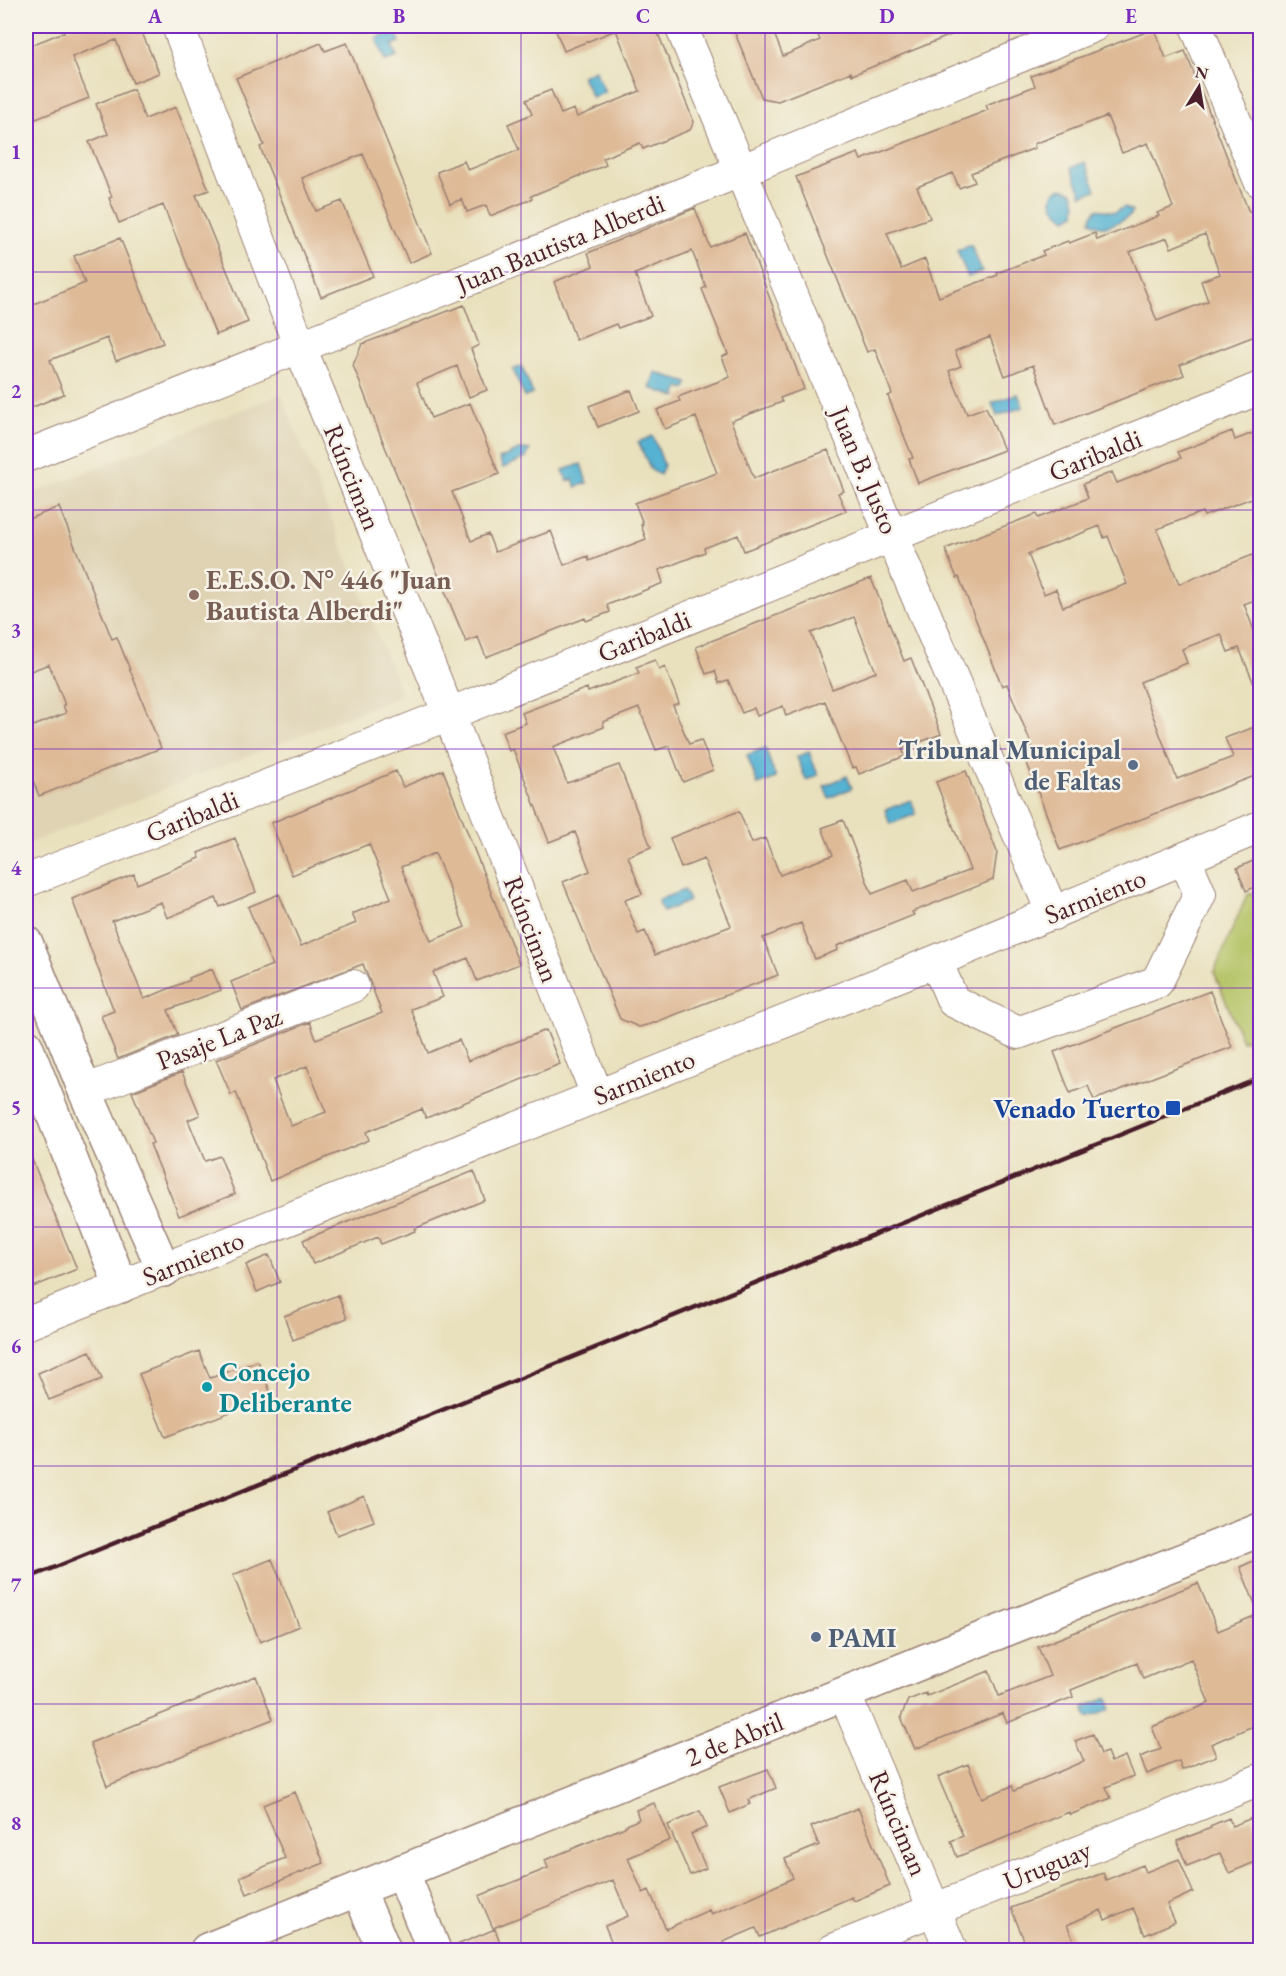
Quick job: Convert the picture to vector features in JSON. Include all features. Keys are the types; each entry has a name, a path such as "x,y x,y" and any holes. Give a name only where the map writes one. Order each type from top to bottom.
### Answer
{"main road":[{"path":"26,943 86,1091 164,1270"},
{"path":"26,1046 121,1286"},
{"name":"2 de Abril","path":"207,1950 936,1657 1260,1530"},
{"path":"402,1871 434,1950"},
{"path":"358,1889 384,1950"}],"street":[{"name":"Rúnciman","path":"178,26 300,346 449,714 597,1095"},
{"name":"Juan B. Justo","path":"681,26 892,537 1053,914"},
{"name":"Juan Bautista Alberdi","path":"26,456 740,171 1093,26"},
{"path":"1196,26 1260,181"},
{"name":"Garibaldi","path":"26,881 449,714 1260,388"},
{"name":"Sarmiento","path":"26,1324 1053,914 1260,827"},
{"path":"936,961 953,1001 1018,1033 1157,982 1200,894 1185,859"},
{"name":"Pasaje La Paz","path":"86,1091 353,986"},
{"name":"Rúnciman","path":"845,1695 951,1950"},
{"name":"Uruguay","path":"833,1950 1260,1780"}],"shaded area":[{"name":"E.E.S.O. N° 446 \"Juan Bautista Alberdi\"","path":"281,394 402,695 29,843 26,836 26,496"}],"green space":[{"path":"1260,890 1260,1034 1242,1041 1214,972 1247,895"}],"water":[{"path":"396,31 400,42 392,45 397,57 385,61 376,38"},
{"path":"595,70 605,92 592,98 582,76"},
{"path":"1085,162 1096,190 1082,195 1071,168"},
{"path":"1062,188 1073,192 1076,203 1075,214 1066,219 1052,203 1055,191"},
{"path":"1124,207 1132,211 1131,215 1116,223 1100,226 1091,221 1097,209 1115,212"},
{"path":"971,245 982,271 968,277 957,251"},
{"path":"522,366 533,394 525,397 513,370"},
{"path":"655,372 688,383 686,389 680,387 676,397 650,388"},
{"path":"1018,394 1023,407 997,416 992,403"},
{"path":"653,436 664,465 660,475 651,470 638,442"},
{"path":"521,449 530,450 526,458 503,468 499,459"},
{"path":"581,464 587,483 576,487 573,479 567,481 563,470"},
{"path":"765,748 776,778 758,785 747,755"},
{"path":"809,752 818,775 806,780 797,757"},
{"path":"847,776 852,788 829,798 824,786"},
{"path":"911,800 916,814 890,824 885,810"},
{"path":"684,890 689,901 663,912 658,900"},
{"path":"1107,1698 1111,1709 1088,1717 1084,1707"}],"building":[{"path":"74,26 149,26 141,30 159,73 133,83 116,40 72,57 89,98 26,123 26,47"},
{"path":"554,26 655,26 694,122 690,130 643,149 640,143 603,158 606,165 531,196 532,199 490,216 486,205 467,212 462,199 450,204 437,172 464,161 468,170 519,150 508,124 532,114 526,100 551,90 561,114 574,109 577,117 640,91 616,30 564,51"},
{"path":"732,26 771,26 783,56 820,40 814,26 973,26 852,75 851,72 778,101 762,98"},
{"path":"1154,29 1166,58 1185,51 1249,212 1254,210 1260,227 1260,334 1180,365 1184,375 1055,425 1033,365 1005,376 990,337 955,351 961,366 949,371 967,414 986,407 1004,450 918,483 909,459 913,458 888,396 892,394 875,349 867,352 796,177 858,153 861,160 988,110 986,105 1035,86 1031,76","holes":["1107,116 1122,153 1148,143 1173,207 1157,213 1159,216 1097,240 1095,233 1069,243 1068,241 1042,251 1044,255 997,273 998,275 939,297 925,259 901,269 887,233 930,218 917,187 953,173 959,188 975,182 971,173 1035,148 1034,144","1205,234 1220,274 1201,281 1208,301 1157,321 1130,252 1167,238 1171,248"]},
{"path":"321,43 325,51 347,43 432,253 409,263 363,154 302,178 316,211 342,201 373,276 321,297 260,147 264,145 236,78"},
{"path":"133,89 145,119 176,107 209,190 196,195 248,322 216,335 163,205 119,223 109,198 112,197 89,142 108,134 96,104"},
{"path":"695,208 710,247 745,233 804,389 780,398 782,402 731,421 754,478 828,450 844,491 838,493 846,511 744,551 738,535 704,548 705,552 659,570 663,583 607,605 610,612 586,621 585,618 486,657 478,637 466,642 379,432 353,365 362,344 464,305 479,345 471,349 487,390 469,397 457,366 417,383 431,418 470,403 499,474 452,492 471,541 488,534 495,552 551,531 564,565 588,556 589,561 646,539 635,503 717,473 696,417 665,429 657,410 680,401 678,397 730,377 722,357 728,354 702,289 706,287 692,251 635,274 651,316 618,328 616,324 576,340 554,282 593,266 588,253"},
{"path":"120,238 163,343 116,361 107,338 50,360 64,394 26,410 26,307 85,283 74,256"},
{"path":"631,390 639,411 598,427 589,406"},
{"path":"1260,430 1260,448 1255,450 1260,466 1260,495 1204,516 1202,512 1157,529 1179,584 1260,552 1260,598 1244,604 1260,646 1260,698 1239,648 1228,652 1221,634 1182,649 1187,663 1140,682 1177,779 1233,757 1225,738 1260,725 1260,774 1060,850 1022,750 1032,746 1007,684 1002,686 959,577 957,578 945,549 1036,514 1038,518 1088,498 1083,484 1112,472 1117,483 1181,458 1178,452 1232,431 1235,440","holes":["1100,526 1104,538 1108,536 1127,584 1063,607 1056,589 1044,594 1028,554"]},
{"path":"59,507 112,639 117,637 161,748 39,796 26,762 26,729 66,713 49,664 26,673 26,520"},
{"path":"871,578 904,661 911,658 941,734 902,749 905,756 859,774 856,767 852,768 825,701 786,716 783,706 757,716 754,708 742,713 728,680 719,683 715,671 706,674 696,647","holes":["854,617 876,672 832,689 811,633"]},
{"path":"655,660 659,670 665,667 679,703 673,705 689,744 701,740 713,770 683,782 669,746 656,750 639,708 603,722 604,727 553,747 567,783 619,765 651,847 628,856 642,894 625,900 638,934 645,931 655,955 731,926 704,859 681,868 670,838 739,811 752,843 765,838 780,875 833,855 822,828 843,820 872,894 908,880 913,892 970,870 936,782 966,771 997,852 993,880 912,912 914,915 837,946 838,950 815,959 801,923 763,938 778,975 651,1024 639,1027 620,1019 563,882 590,871 575,832 549,842 513,749 509,751 502,732 526,723 522,713 587,688 588,692 639,673 636,667"},
{"path":"443,770 519,964 477,981 468,958 433,972 443,997 411,1009 428,1053 459,1040 468,1061 546,1030 560,1064 426,1118 422,1109 366,1132 369,1140 270,1181 236,1092 231,1095 216,1060 310,1022 316,1039 382,1013 363,964 242,1010 231,982 272,965 248,907 279,894 301,946 356,923 352,914 391,898 369,844 292,875 271,823 396,771 403,787","holes":["435,853 465,927 431,941 401,867","307,1066 326,1112 291,1126 273,1080"]},
{"path":"235,838 256,892 220,907 216,898 167,918 161,902 112,921 144,999 212,969 221,990 168,1010 178,1035 118,1059 101,1016 114,1011 72,899 134,874 137,884 200,858 198,853"},
{"path":"1260,858 1260,885 1246,891 1237,868"},
{"path":"1210,991 1232,1047 1094,1100 1088,1086 1070,1093 1054,1052"},
{"path":"182,1072 200,1115 188,1120 205,1161 220,1156 235,1194 179,1216 132,1092"},
{"path":"26,1145 77,1269 26,1290"},
{"path":"474,1171 485,1200 381,1244 378,1237 313,1264 303,1240"},
{"path":"269,1255 280,1282 257,1292 246,1265"},
{"path":"338,1295 347,1318 293,1340 284,1316"},
{"path":"90,1351 102,1379 49,1400 38,1373"},
{"name":"Concejo Deliberante","path":"199,1351 210,1378 258,1361 272,1396 165,1437 139,1374"},
{"path":"364,1496 374,1521 337,1535 327,1512"},
{"path":"1260,1558 1260,1723 1211,1744 1216,1756 1182,1770 1179,1761 1147,1774 1140,1757 1161,1749 1152,1727 1209,1703 1191,1659 1143,1679 1137,1663 1071,1690 1073,1697 1007,1723 1003,1713 915,1749 901,1717 908,1700 926,1693 927,1696 989,1671 999,1696 1050,1676 1038,1647 1198,1583 1218,1631 1259,1614 1240,1567"},
{"path":"272,1559 299,1626 260,1642 233,1575"},
{"path":"256,1676 273,1719 107,1786 90,1743"},
{"path":"1093,1734 1101,1754 1107,1752 1111,1762 1125,1756 1133,1776 1106,1787 1111,1798 1070,1815 1069,1812 957,1857 951,1841 963,1836 938,1777 968,1764 982,1798 1012,1786 1014,1791 1084,1761 1075,1741"},
{"path":"768,1769 776,1788 748,1800 750,1804 730,1813 719,1787"},
{"path":"295,1792 324,1863 247,1894 240,1877 285,1858 263,1805"},
{"path":"654,1803 670,1840 628,1858 643,1893 649,1890 666,1929 709,1910 711,1914 793,1878 785,1859 819,1845 811,1827 858,1808 890,1886 854,1901 852,1897 760,1937 756,1928 709,1950 615,1950 605,1926 628,1916 613,1880 493,1928 479,1896 548,1868 545,1860 625,1827 639,1819 636,1810"},
{"path":"700,1811 707,1827 691,1834 706,1868 690,1875 668,1825"},
{"path":"1229,1818 1232,1826 1252,1818 1260,1837 1260,1860 1229,1873 1220,1853 1187,1866 1177,1841 1211,1828 1210,1826"},
{"path":"1179,1859 1193,1892 1167,1904 1175,1922 1145,1935 1133,1908 1105,1920 1101,1910 1067,1925 1078,1950 1028,1950 1011,1908 1103,1873 1106,1880 1143,1865 1146,1872"},
{"path":"495,1929 503,1950 452,1950 452,1947"}],"railway":[{"path":"26,1579 1260,1078"}],"place":[{"name":"E.E.S.O. N° 446 \"Juan Bautista Alberdi\"","path":"194,595"},
{"name":"Tribunal Municipal de Faltas","path":"1133,765"},
{"name":"Venado Tuerto","path":"1173,1108"},
{"name":"Concejo Deliberante","path":"207,1387"},
{"name":"PAMI","path":"816,1637"}]}
